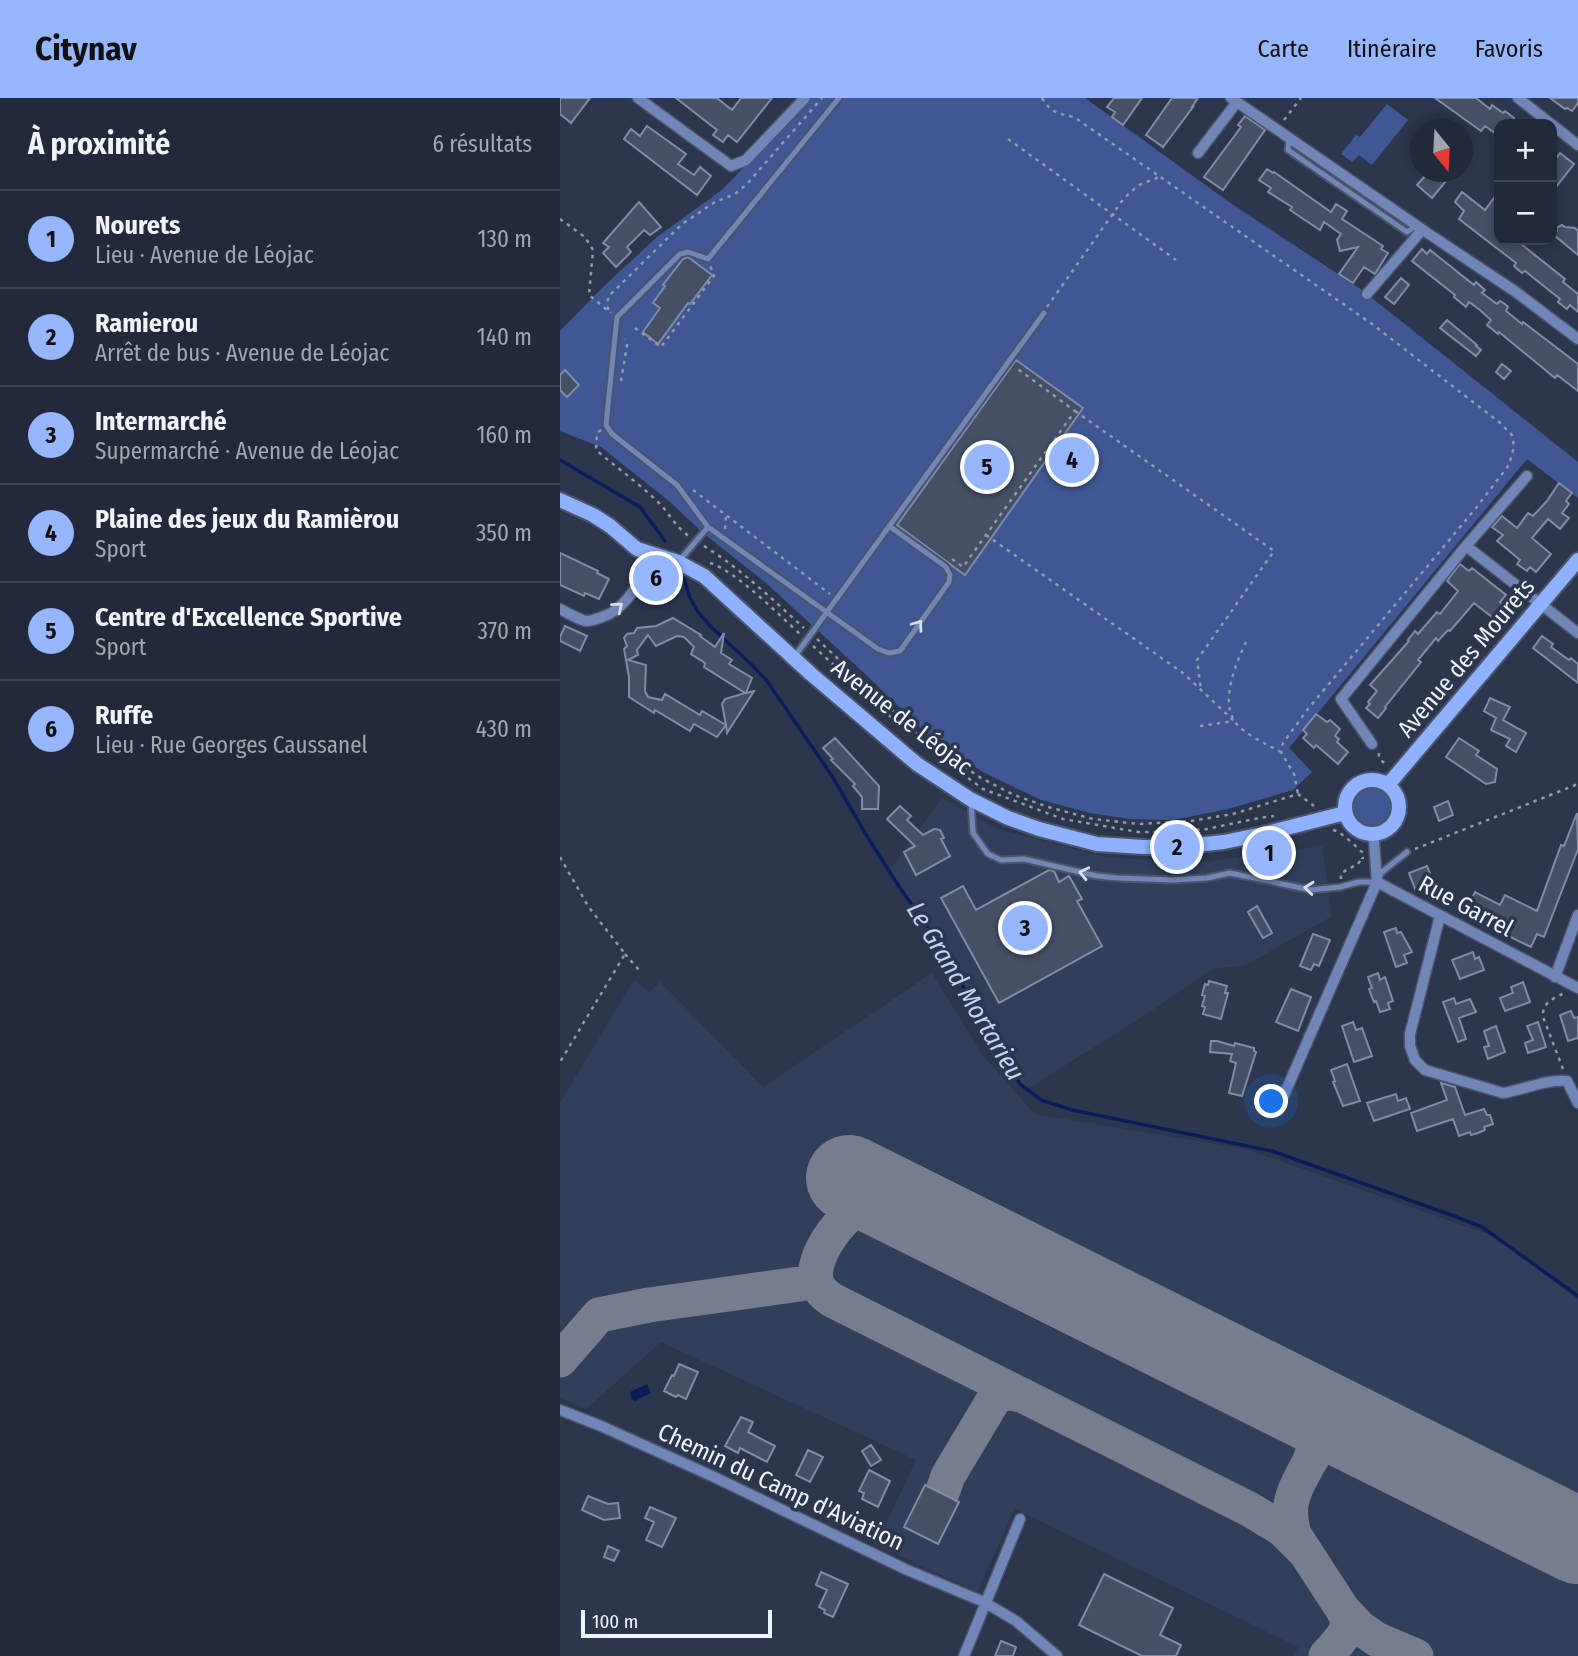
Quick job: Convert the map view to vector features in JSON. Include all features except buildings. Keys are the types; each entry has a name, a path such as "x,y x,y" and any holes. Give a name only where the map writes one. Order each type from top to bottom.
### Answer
{"main road":[{"name":"Avenue de Léojac","path":"560,500 611,526 638,549 678,562 704,576 917,764 970,799 1008,818 1097,844 1177,847 1212,844 1317,815 1345,813"},
{"name":"Avenue des Mourets","path":"1387,784 1578,560"},
{"path":"1371,780 1387,784 1398,798 1398,815 1388,829 1380,833 1363,833 1355,828 1345,813 1346,797 1356,785 1371,780"}],"street":[{"path":"638,98 731,166 746,160 805,98"},
{"path":"1518,98 1578,145"},
{"path":"1198,153 1234,100 1516,292 1578,339"},
{"path":"1367,294 1419,228"},
{"path":"1372,744 1341,699 1466,546 1527,477"},
{"path":"1466,546 1578,633"},
{"path":"560,609 585,621 595,620 617,610 628,599 655,555"},
{"path":"1281,1102 1377,881 1371,834"},
{"name":"Rue Garrel","path":"1377,881 1574,986"},
{"path":"1555,977 1578,915"},
{"path":"1440,916 1410,1034 1410,1046 1415,1060 1425,1070 1503,1093 1555,1080 1567,1081 1578,1103"},
{"name":"Chemin du Camp d'Aviation","path":"560,1410 638,1443 905,1569 984,1602 1016,1621 1057,1656"},
{"path":"964,1656 1020,1519"}],"lane":[{"path":"839,98 708,259 688,252 680,254 617,317 606,425 612,434 677,485 708,527 877,649 889,653 900,651 949,582 950,575 946,567 889,526"},
{"path":"794,658 1044,313"},
{"path":"678,562 708,527"},
{"path":"970,799 973,833 988,854 1001,860 1024,859 1097,876 1173,880 1230,873 1311,890 1377,881 1382,872 1407,852"}],"path":[{"path":"608,310 608,297 668,236 715,202 735,194 747,184 822,98"},
{"path":"1042,98 1053,112 1074,117 1296,270 1371,324 1512,435 1514,447 1509,465 1308,709 1283,743 1281,752"},
{"path":"1276,129 1301,98"},
{"path":"1008,139 1175,260"},
{"path":"1044,313 1124,198 1139,185 1159,177"},
{"path":"560,219 585,237 593,250 589,295 617,317 627,345 620,382"},
{"path":"635,328 661,347 713,276 708,259"},
{"path":"1008,362 1274,551 1197,660 1201,690"},
{"path":"952,559 963,567 1075,411"},
{"path":"606,425 597,433 596,450 660,503 680,530 733,565 922,738 981,778 1048,807 1093,819 1139,824 1191,821 1233,814 1298,794"},
{"path":"689,486 837,598"},
{"path":"986,535 1182,673 1246,732 1281,752 1294,774 1298,794 1313,806 1321,831 1339,831 1362,852 1358,864 1341,873 1340,887"},
{"path":"706,562 734,577 766,603 915,739 983,789 1063,819 1138,832 1208,829 1269,816 1282,817"},
{"path":"1234,721 1228,697 1246,642"},
{"path":"1200,726 1234,721"},
{"path":"1372,744 1377,747 1382,762 1388,765"},
{"path":"1407,852 1578,784"},
{"path":"1233,814 1237,823"},
{"path":"1362,858 1375,857"},
{"path":"560,858 588,906 639,970"},
{"path":"560,1062 625,954"},
{"path":"1563,1081 1562,1063 1542,1011 1549,1000 1574,986"}],"shaded area":[{"path":"811,98 1085,98 1229,202 1362,290 1578,462 1578,498 1527,459 1289,748 1312,772 1293,790 1228,809 1173,820 1130,819 1090,813 1041,800 983,772 929,736 765,582 703,533 669,501 601,447 560,431 560,331 657,237 723,189"},
{"path":"1387,104 1408,120 1372,165 1359,155 1352,162 1341,154 1356,135 1360,137"},
{"path":"1372,786 1387,792 1393,807 1387,822 1372,828 1357,822 1351,807 1357,792"},
{"path":"942,798 998,829 1104,857 1198,863 1322,846 1332,916 1246,965 1213,969 1026,1090 890,870"},
{"path":"932,973 983,1056 1035,1114 1246,1149 1501,1239 1578,1300 1578,1656 1294,1656 1298,1647 1015,1509 977,1592 876,1545 916,1460 661,1342 586,1409 560,1398 560,1103 634,980 649,992 660,982 763,1087"},
{"path":"647,1384 651,1393 635,1401 631,1399 630,1392"}],"waterway":[{"name":"Le Grand Mortarieu","path":"560,460 640,507 665,541"},
{"name":"Le Grand Mortarieu","path":"684,579 698,612 767,681 832,776 896,882 933,935 1020,1084 1041,1100 1072,1110 1272,1151 1454,1216 1482,1227 1578,1296"}],"taxiway":[{"path":"936,1222 890,1203 874,1202 864,1205 842,1222 824,1247 816,1273 818,1287 832,1300 1249,1509 1282,1529 1305,1552"},
{"path":"560,1360 599,1315 649,1305 807,1283 818,1286"},
{"path":"942,1493 948,1476 994,1399 1004,1394 1022,1395"},
{"path":"1290,1398 1307,1420 1314,1435 1313,1452 1309,1462"},
{"path":"1412,1458 1357,1434 1334,1437 1321,1446 1307,1466 1294,1492 1291,1512 1295,1536 1343,1610 1359,1627 1376,1639 1416,1656"},
{"path":"1326,1656 1346,1629 1348,1623 1343,1610"}],"runway":[{"path":"849,1178 1578,1541"}],"place":[{"name":"Plaine des jeux du Ramièrou","path":"1072,460"},
{"name":"Centre d'Excellence Sportive","path":"987,467"},
{"name":"Ruffe","path":"656,578"},
{"name":"Ramierou","path":"1177,847"},
{"name":"Nourets","path":"1269,853"},
{"name":"Intermarché","path":"1025,928"}]}
